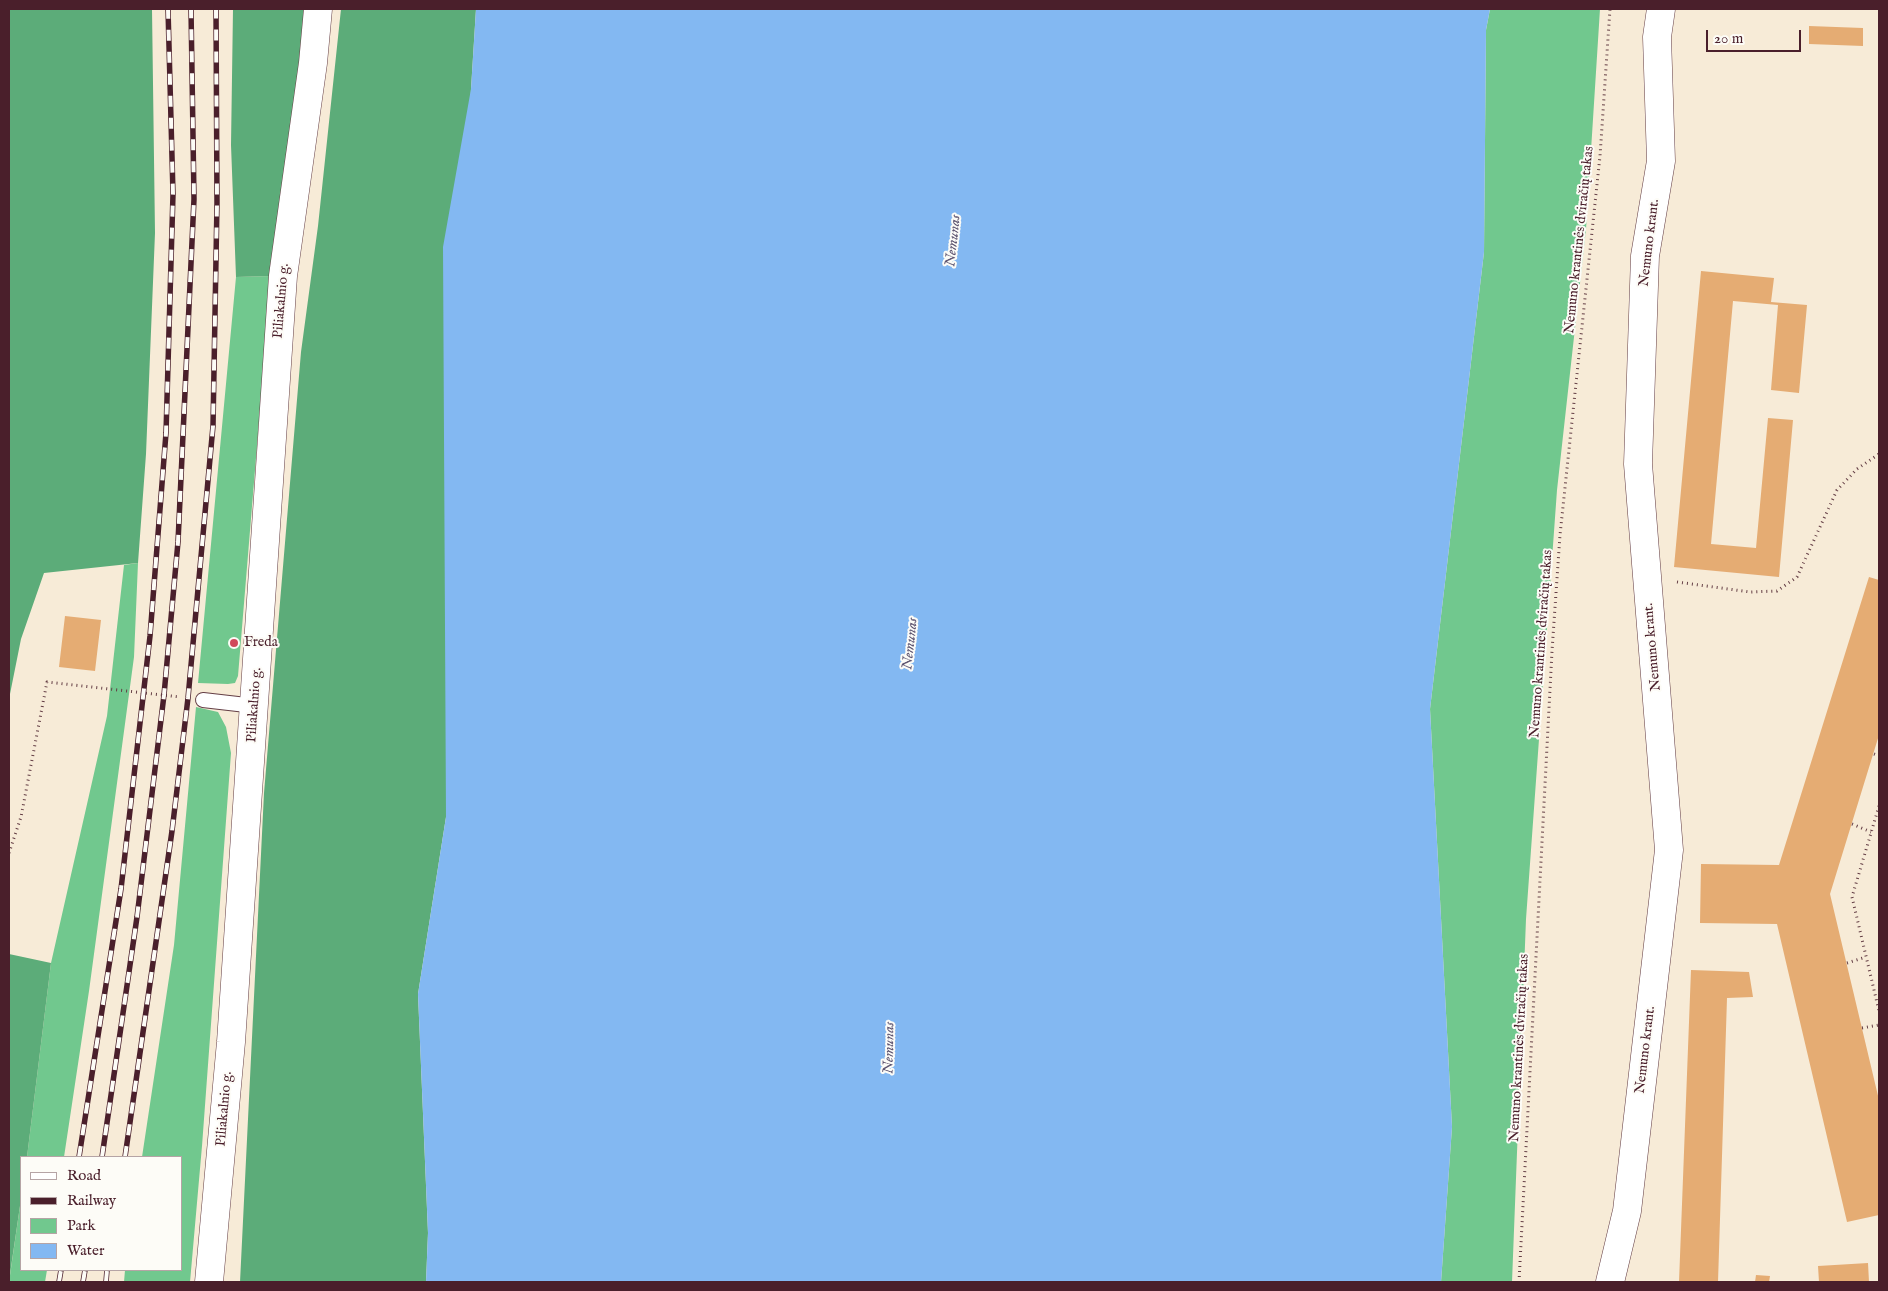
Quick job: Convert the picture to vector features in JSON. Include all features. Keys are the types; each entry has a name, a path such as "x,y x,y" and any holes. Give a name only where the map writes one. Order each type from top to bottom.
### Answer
{"street":[{"name":"Piliakalnio g.","path":"209,1282 231,1042 283,276 313,64 318,9"},
{"name":"Nemuno krant.","path":"1610,1282 1627,1211 1669,850 1638,464 1646,256 1661,161 1657,37 1661,9"}],"lane":[{"path":"203,700 254,706"}],"path":[{"name":"Nemuno krantinės dviračių takas","path":"1519,1282 1552,651 1560,535 1600,156 1610,9"},
{"path":"1647,578 1750,592 1777,591 1797,577 1837,490 1857,469 1879,454"},
{"path":"9,853 21,817 47,682 203,700"},
{"path":"1874,754 1879,756"},
{"path":"1879,806 1852,897 1879,1011"},
{"path":"1852,824 1871,832"},
{"path":"1847,963 1866,957"},
{"path":"1862,1028 1879,1025"}],"green space":[{"path":"9,9 152,9 155,233 146,454 138,563 44,573 21,639 9,699"},
{"path":"233,9 309,9 271,276 236,277 231,145"},
{"path":"341,9 476,9 471,89 446,817 418,994 428,1233 426,1282 240,1282 264,793 301,352 318,226"},
{"path":"1490,9 1600,9 1586,229 1557,490 1526,919 1512,1282 1441,1282 1452,1127 1430,709 1484,252 1486,30"},
{"path":"271,276 238,676 235,683 198,683 236,277"},
{"path":"138,563 134,657 89,991 64,1156 27,1156 51,963 107,716 124,565"},
{"path":"196,707 218,712 226,727 231,753 190,1282 124,1282 125,1271 182,1271 182,1156 142,1156 174,945"},
{"path":"9,954 51,963 27,1156 20,1156 20,1206 9,1281"},
{"path":"20,1206 20,1271 47,1271 45,1282 9,1282"}],"water":[{"name":"Nemunas","path":"476,9 1490,9 1486,30 1484,252 1430,709 1452,1127 1441,1282 426,1282 428,1233 418,994 446,817 443,247 471,89"}],"building":[{"path":"1809,26 1863,28 1863,46 1809,44"},
{"path":"1701,271 1774,278 1771,302 1807,305 1799,393 1771,390 1778,305 1733,301 1711,544 1756,548 1768,418 1793,420 1779,577 1674,567"},
{"path":"1869,577 1879,580 1879,735 1830,894 1879,1100 1879,1215 1847,1222 1777,924 1700,923 1701,864 1779,865"},
{"path":"65,616 101,620 95,671 59,667"},
{"path":"1691,970 1749,972 1753,997 1727,998 1718,1282 1679,1282"},
{"path":"1868,1263 1869,1282 1819,1282 1818,1266"},
{"path":"1756,1275 1770,1276 1769,1282 1755,1282"}],"railway":[{"path":"79,1156 121,889 150,636 166,433 173,194 168,9"},
{"path":"102,1156 137,917 164,695 178,542 194,199 191,9"},
{"path":"125,1156 172,831 188,698 213,426 217,203 216,9"},
{"path":"59,1282 61,1271"},
{"path":"83,1282 85,1271"},
{"path":"106,1282 107,1271"}],"place":[{"name":"Freda","path":"234,643"}]}
